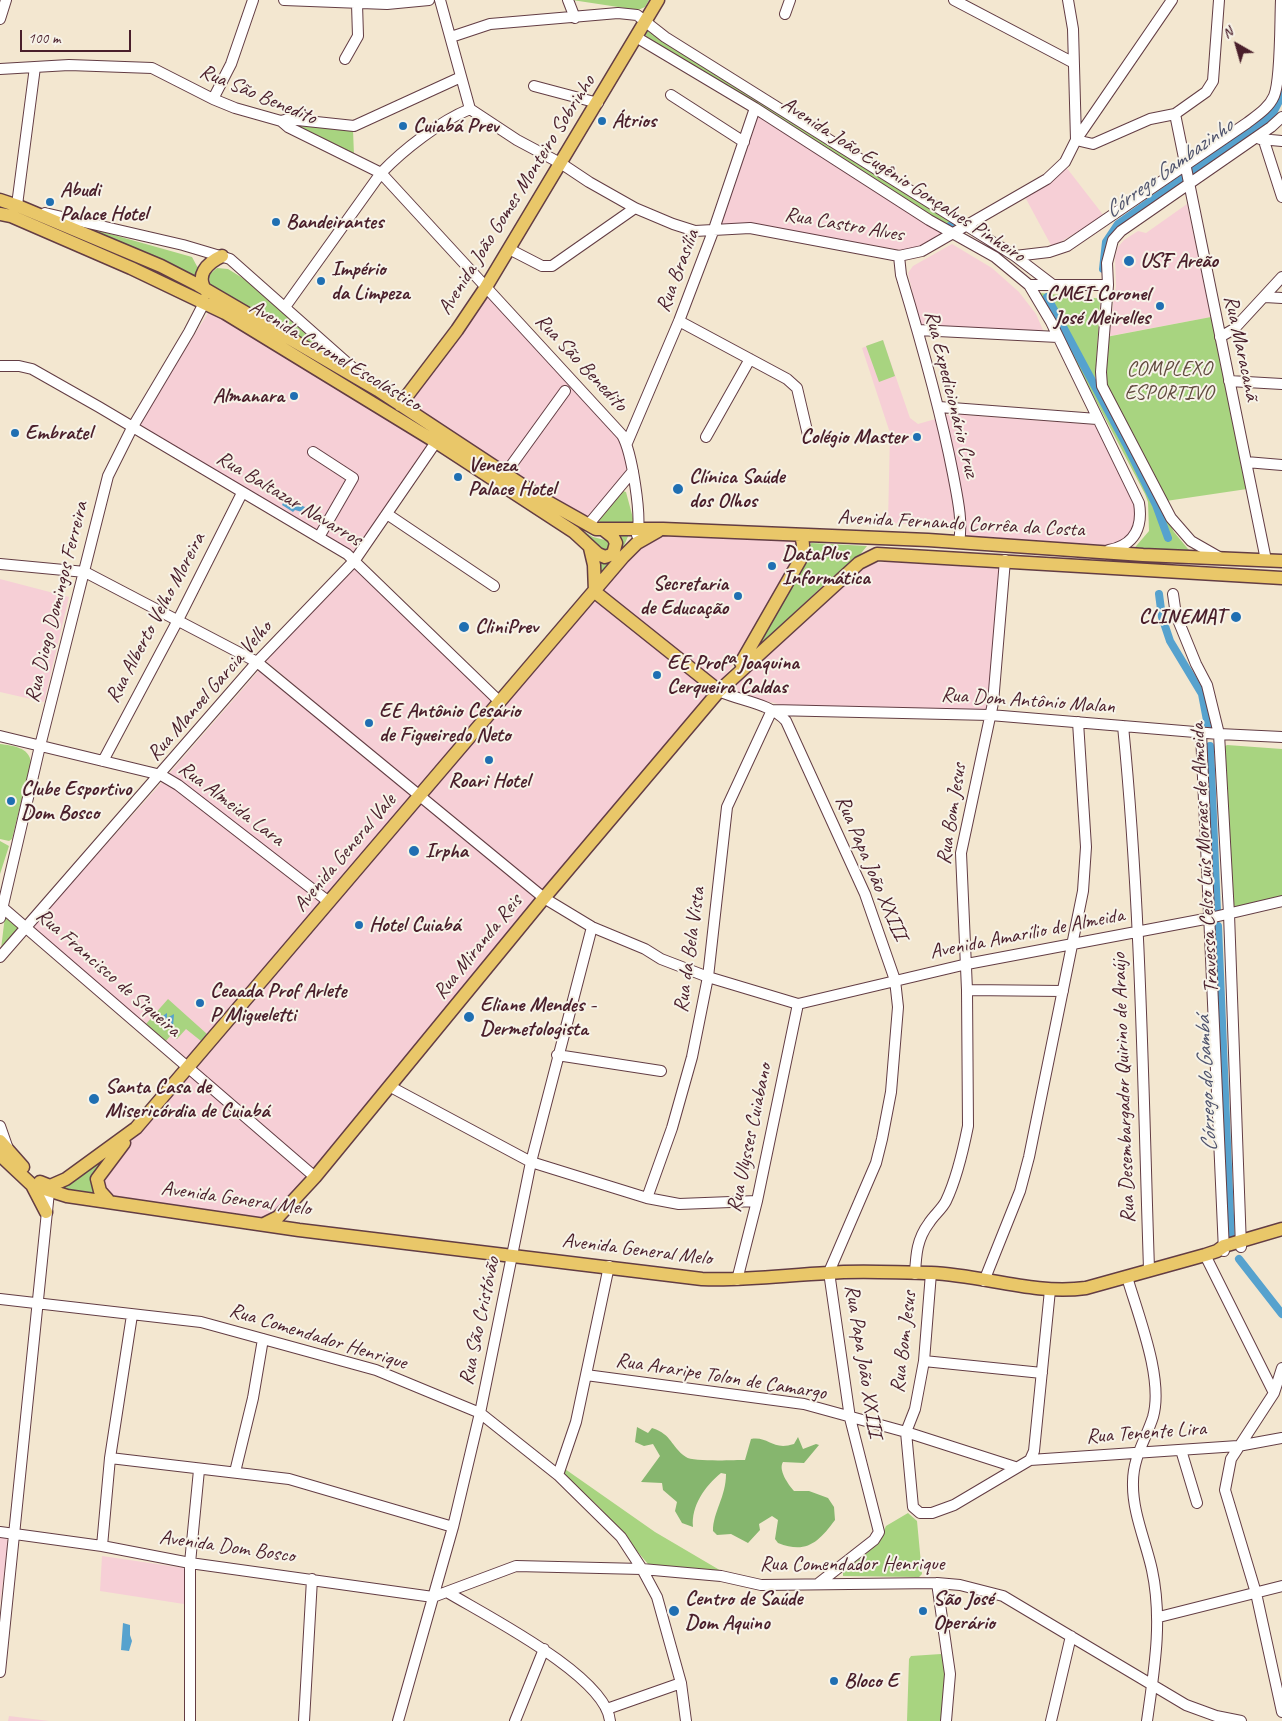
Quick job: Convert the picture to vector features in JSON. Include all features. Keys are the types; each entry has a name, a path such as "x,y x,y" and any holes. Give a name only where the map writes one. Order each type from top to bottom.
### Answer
{"main road":[{"name":"Avenida João Gomes Monteiro Sobrinho","path":"400,405 457,330 486,287 562,164 658,0"},
{"name":"Avenida Coronel Escolástico","path":"1,202 17,206 161,266 201,287 378,390 505,474 588,525 604,530 638,530"},
{"name":"Avenida Coronel Escolástico","path":"0,214 11,216 131,268 205,307 225,313 436,442 574,532 602,557 613,554 615,549 615,540 604,530"},
{"path":"205,307 201,287 203,272 212,260 222,256"},
{"path":"201,287 225,313"},
{"path":"357,392 393,407 400,405"},
{"name":"Avenida Fernando Corrêa da Costa","path":"638,530 663,529 959,542 1098,552 1282,561"},
{"name":"Avenida General Vale","path":"42,1187 52,1186 66,1179 136,1128 628,551 644,538 663,529"},
{"path":"736,673 800,560 804,550 800,535"},
{"path":"589,545 594,566 595,592"},
{"name":"Avenida Fernando Corrêa da Costa","path":"736,673 859,563 877,554 1005,560 1282,578"},
{"name":"Rua Papa João XXIII","path":"595,592 719,691"},
{"name":"Rua Miranda Reis","path":"264,1224 278,1217 315,1177 544,898 736,673"},
{"path":"108,1200 100,1191 97,1179 136,1128"},
{"path":"3,1148 42,1187 46,1212"},
{"name":"Avenida General Melo","path":"42,1187 108,1200 299,1230 609,1266 702,1279 737,1280 829,1272 931,1273 1050,1290 1086,1288 1240,1244 1282,1235"},
{"path":"285,1210 288,1219 299,1230"},
{"name":"Avenida General Melo","path":"1240,1244 1282,1228"}],"street":[{"path":"0,19 6,0"},
{"path":"213,99 230,64 253,0"},
{"path":"284,0 357,4 387,4 429,0"},
{"path":"285,307 381,173 391,162 446,122 470,109 440,0"},
{"path":"568,0 575,18"},
{"path":"786,14 790,0"},
{"path":"954,0 1072,62"},
{"name":"Rua Castro Alves","path":"470,109 517,140 562,164 635,208 672,224 695,231 750,228 899,256 922,251 968,226 1047,179 1065,162 1076,140 1072,62 1073,29 1068,0"},
{"path":"1172,0 1076,140 1093,144 1150,119 1175,114 1206,92 1212,85 1219,0"},
{"path":"1223,559 1198,546 1175,524 1102,386 1101,372 1108,285 1107,263 1113,240 1120,230 1188,175 1266,107 1274,96 1281,0"},
{"path":"345,59 358,36 357,4"},
{"path":"451,37 490,24 631,13 646,20"},
{"name":"Avenida João Eugênio Gonçalves Pinheiro","path":"646,20 665,37 968,226 1015,256 1054,285"},
{"name":"Avenida João Eugênio Gonçalves Pinheiro","path":"636,36 755,108 953,233 995,257 1029,284 1058,337 1136,495 1140,515 1136,534 1130,542 1116,549 1098,552"},
{"name":"Rua São Benedito","path":"0,69 104,66 152,68 213,99 235,108 281,121 288,127 381,173 617,429 627,443 633,471 638,530"},
{"path":"17,206 35,67"},
{"path":"281,121 288,119 354,126 461,76"},
{"path":"534,86 598,103"},
{"path":"671,96 744,142"},
{"name":"Rua Brasília","path":"627,443 679,321 714,229 755,108"},
{"name":"Rua Maracanã","path":"1175,114 1266,560"},
{"path":"1015,256 1049,252 1067,246 1188,175 1260,139 1282,117"},
{"path":"1260,139 1282,141"},
{"path":"1260,139 1282,197"},
{"name":"Avenida Coronel Escolástico","path":"17,206 222,256 238,263 378,390"},
{"path":"509,248 542,266 552,266 635,208"},
{"name":"Rua Expedicionário Cruz","path":"899,256 901,275 939,407 957,498 960,526 959,542"},
{"path":"1220,337 1234,329 1282,277"},
{"path":"1029,284 1108,285"},
{"path":"1264,297 1282,298"},
{"name":"Rua Diogo Domingos Ferreira","path":"0,918 40,746 108,476 132,428 205,307"},
{"path":"679,321 787,380 797,388 808,435"},
{"path":"918,330 1058,337"},
{"path":"706,437 750,359"},
{"name":"Rua Baltazar Navarros","path":"0,366 19,366 32,369 355,560 500,702"},
{"path":"1229,381 1282,384"},
{"path":"505,474 565,391"},
{"path":"939,407 1097,419"},
{"name":"Rua Manoel Garcia Velho","path":"0,957 161,775 257,662 355,560 436,442"},
{"path":"313,452 353,478 319,537"},
{"path":"1246,462 1282,465"},
{"path":"588,525 633,471"},
{"name":"Rua Alberto Velho Moreira","path":"103,761 178,620 242,492"},
{"path":"387,514 494,586"},
{"path":"628,551 638,530"},
{"name":"Rua Bom Jesus","path":"915,1274 917,1244 928,1224 945,1203 968,1126 967,990 960,853 993,703 1005,560"},
{"path":"0,564 85,572 257,662 544,898 592,927 645,949 661,960 708,977 798,1004"},
{"name":"Travessa Celso Luís Moraes de Almeida","path":"1174,594 1176,615 1196,664 1207,685 1219,734 1229,914 1240,1244"},
{"name":"Rua Papa João XXIII","path":"719,691 734,698 772,710 786,721 865,894 895,980 898,1007 891,1092 882,1139 876,1163 829,1272 850,1418 879,1532 874,1540 819,1584"},
{"name":"Rua Dom Antônio Malan","path":"772,710 990,715 1201,733 1282,737"},
{"name":"Rua da Bela Vista","path":"647,1198 672,1128 689,1066 708,977 727,807 772,710"},
{"path":"984,1280 1020,1191 1027,1166 1083,890 1086,847 1078,722"},
{"name":"Rua Desembargador Quirino de Araújo","path":"1123,726 1130,796 1138,932 1149,1269"},
{"name":"Travessa Celso Luís Moraes de Almeida","path":"1201,733 1222,1249"},
{"name":"Rua Almeida Lara","path":"0,736 161,775 178,785 329,902"},
{"name":"Avenida Amarílio de Almeida","path":"798,1004 966,964 1210,918 1282,901"},
{"name":"Rua Francisco de Siqueira","path":"2,907 315,1177"},
{"name":"Rua São Cristóvão","path":"398,1721 453,1527 480,1413 531,1162 557,1055 592,927"},
{"path":"967,990 1063,991"},
{"name":"Rua Ulysses Cuiabano","path":"737,1280 757,1200 798,1004"},
{"path":"557,1055 661,1071"},
{"path":"389,1086 531,1162 647,1198 679,1204 757,1200"},
{"path":"0,1126 3,1148"},
{"path":"0,1672 46,1212 42,1187"},
{"path":"1205,1255 1274,1393"},
{"path":"558,1475 576,1422 609,1266"},
{"name":"Rua Bom Jesus","path":"931,1273 924,1361 915,1409 906,1432 913,1507 920,1513 932,1513 980,1491 1014,1467"},
{"path":"1127,1277 1154,1373 1153,1416 1137,1454 1132,1482 1136,1508 1152,1571 1159,1617 1147,1721"},
{"path":"1030,1460 1034,1451 1050,1290"},
{"name":"Rua Comendador Henrique","path":"0,1299 200,1322 376,1370 480,1413 558,1475 621,1537 642,1569 720,1576 761,1585 960,1584 1003,1596 1186,1705 1216,1716 1241,1721"},
{"path":"102,1546 110,1458 132,1314"},
{"path":"235,1472 253,1398 263,1339"},
{"path":"924,1361 1042,1374"},
{"path":"1282,1368 1274,1393 1231,1458 1225,1490 1256,1594 1282,1712"},
{"name":"Rua Araripe Tolon de Camargo","path":"586,1375 804,1404 906,1432 1014,1467"},
{"name":"Rua Tenente Lira","path":"1014,1467 1030,1460 1238,1446 1282,1438"},
{"path":"1182,1450 1198,1503"},
{"path":"110,1458 199,1470 235,1472 289,1479 453,1527"},
{"path":"190,1721 190,1563 199,1470"},
{"name":"Avenida Dom Bosco","path":"0,1532 102,1546 190,1563 433,1597 516,1566 642,1569"},
{"path":"642,1569 657,1597 681,1683 686,1721"},
{"path":"304,1721 312,1579"},
{"path":"937,1583 950,1674 946,1721"},
{"path":"1159,1617 1282,1586"},
{"path":"447,1592 544,1649 590,1686 607,1708 610,1721"},
{"path":"1051,1721 1071,1636"},
{"path":"515,1721 544,1649"},
{"path":"607,1708 681,1683"}],"shaded area":[{"path":"757,113 947,233 912,252 754,224 719,225"},
{"path":"1066,167 1104,216 1052,247 1025,197"},
{"path":"1187,204 1211,317 1110,336 1116,287 1115,257 1118,247 1124,240 1138,231 1146,233"},
{"path":"952,244 992,268 1019,292 1036,314 1043,334 921,329 908,273 913,266"},
{"path":"486,294 602,417 620,441 628,468 587,520 405,404"},
{"path":"213,310 431,443 354,555 138,425 208,313"},
{"name":"Colégio Master","path":"883,340 910,418 918,424 939,418 958,527 888,523 890,433 862,348"},
{"path":"946,415 1099,425 1140,506 1134,532 1118,546 968,537 963,530 945,420"},
{"path":"676,532 799,539 803,544 790,571 729,671 716,686 604,592 604,588 632,553 649,541"},
{"path":"895,561 1001,569 991,715 782,705 726,691 863,568 875,563"},
{"path":"356,564 494,700 419,790 266,661"},
{"path":"0,579 69,597 44,702 0,692"},
{"path":"599,601 711,692 544,895 428,796 590,603"},
{"path":"261,668 416,791 326,897 168,775"},
{"path":"164,780 323,904 187,1062 32,927"},
{"path":"424,801 540,901 316,1171 197,1068"},
{"path":"191,1073 312,1177 273,1219 109,1196 102,1188 102,1174"},
{"path":"0,1537 6,1537 8,1542 0,1605"},
{"path":"102,1556 184,1568 184,1604 100,1591"},
{"path":"9,1716 49,1721 8,1721"}],"green space":[{"path":"572,0 649,0 645,7 638,10"},
{"path":"648,30 952,223 948,229 644,39"},
{"path":"288,122 353,130 354,155"},
{"path":"64,221 192,257 199,270 200,284"},
{"path":"217,268 228,269 249,282 330,356 210,285 209,275"},
{"path":"1040,293 1105,299 1099,387 1174,532 1188,549 1200,557 1131,552 1149,531 1148,502 1062,336 1039,297","holes":["1046,297 1049,297 1095,381 1100,302 1104,303 1097,386 1152,492 1171,538 1165,538 1158,511"]},
{"name":"COMPLEXO ESPORTIVO","path":"1211,317 1247,489 1166,501 1101,373 1106,337"},
{"path":"883,340 895,376 879,382 866,346"},
{"path":"623,491 626,492 634,522 600,524 599,520"},
{"path":"582,530 593,537 609,541 610,551 604,552 580,533"},
{"path":"629,534 623,548 599,579 599,557 604,560 614,535"},
{"path":"811,543 867,546 858,557 831,578 760,645 758,644 805,560"},
{"name":"Clube Esportivo Dom Bosco","path":"0,744 24,750 30,757 31,762 12,839 9,841 0,839"},
{"path":"1227,745 1282,749 1282,900 1232,910 1222,748"},
{"path":"0,841 9,846 0,874"},
{"path":"5,916 20,926 1,949"},
{"path":"168,999 207,1034 201,1041 186,1029 177,1039 171,1035 166,1041 146,1024"},
{"path":"109,1155 98,1194 59,1192 58,1188"},
{"path":"637,1427 648,1433 652,1428 659,1431 668,1437 686,1457 696,1460 745,1460 751,1439 787,1446 794,1444 798,1437 803,1449 816,1444 819,1445 804,1463 783,1462 782,1469 794,1491 809,1491 828,1498 834,1507 835,1520 823,1535 804,1547 778,1543 775,1539 778,1520 772,1516 759,1524 760,1530 748,1543 731,1534 717,1535 713,1531 715,1517 724,1490 726,1474 721,1473 700,1497 694,1512 693,1527 682,1523 675,1511 677,1502 663,1490 662,1483 641,1482 660,1456 653,1444 644,1446 635,1442"},
{"path":"565,1469 655,1532 723,1572 648,1564 601,1509 563,1473"},
{"path":"908,1513 917,1521 922,1574 919,1577 843,1576 843,1572 878,1544 886,1526"},
{"path":"941,1654 946,1667 942,1721 907,1721 909,1659 911,1656"}],"water":[{"path":"284,501 291,505 293,502 305,507 302,512 295,510 293,512 282,505"},
{"path":"167,1013 167,1018 174,1014 173,1027 168,1025 164,1031 163,1022 155,1021"},
{"path":"123,1623 130,1625 132,1641 129,1651 121,1650"}],"waterway":[{"name":"Córrego Gambazinho","path":"1103,269 1106,242 1118,224 1272,115 1282,95"},
{"name":"Córrego do Gambá","path":"1047,297 1126,444 1156,505 1168,538"},
{"name":"Córrego do Gambá","path":"1159,594 1162,617 1170,641 1202,694 1209,731"},
{"name":"Córrego do Gambá","path":"1210,746 1217,912"},
{"name":"Córrego do Gambá","path":"1218,926 1231,1240"},
{"name":"Córrego do Gambá","path":"1239,1259 1282,1314"}],"place":[{"name":"Átrios","path":"602,121"},
{"name":"Cuiabá Prev","path":"403,126"},
{"name":"Abudi Palace Hotel","path":"50,202"},
{"name":"Bandeirantes","path":"276,222"},
{"name":"USF Areão","path":"1129,261"},
{"name":"Império da Limpeza","path":"321,281"},
{"name":"CMEI Coronel José Meirelles","path":"1160,306"},
{"name":"Almanara","path":"294,396"},
{"name":"Embratel","path":"15,433"},
{"name":"Colégio Master","path":"917,437"},
{"name":"Veneza Palace Hotel","path":"458,477"},
{"name":"Clínica Saúde dos Olhos","path":"678,489"},
{"name":"DataPlus Informática","path":"772,566"},
{"name":"Secretaria de Educação","path":"738,596"},
{"name":"CLINEMAT","path":"1236,617"},
{"name":"CliniPrev","path":"464,627"},
{"name":"EE Profª Joaquina Cerqueira Caldas","path":"657,675"},
{"name":"EE Antônio Cesário de Figueiredo Neto","path":"369,723"},
{"name":"Roari Hotel","path":"489,760"},
{"name":"Clube Esportivo Dom Bosco","path":"11,801"},
{"name":"Irpha","path":"414,851"},
{"name":"Hotel Cuiabá","path":"359,925"},
{"name":"Ceaada Prof Arlete P Migueletti","path":"200,1003"},
{"name":"Eliane Mendes - Dermetologista","path":"469,1017"},
{"name":"Santa Casa de Misericórdia de Cuiabá","path":"94,1099"},
{"name":"Centro de Saúde Dom Aquino","path":"674,1611"},
{"name":"São José Operário","path":"923,1611"},
{"name":"Bloco E","path":"834,1681"}]}
